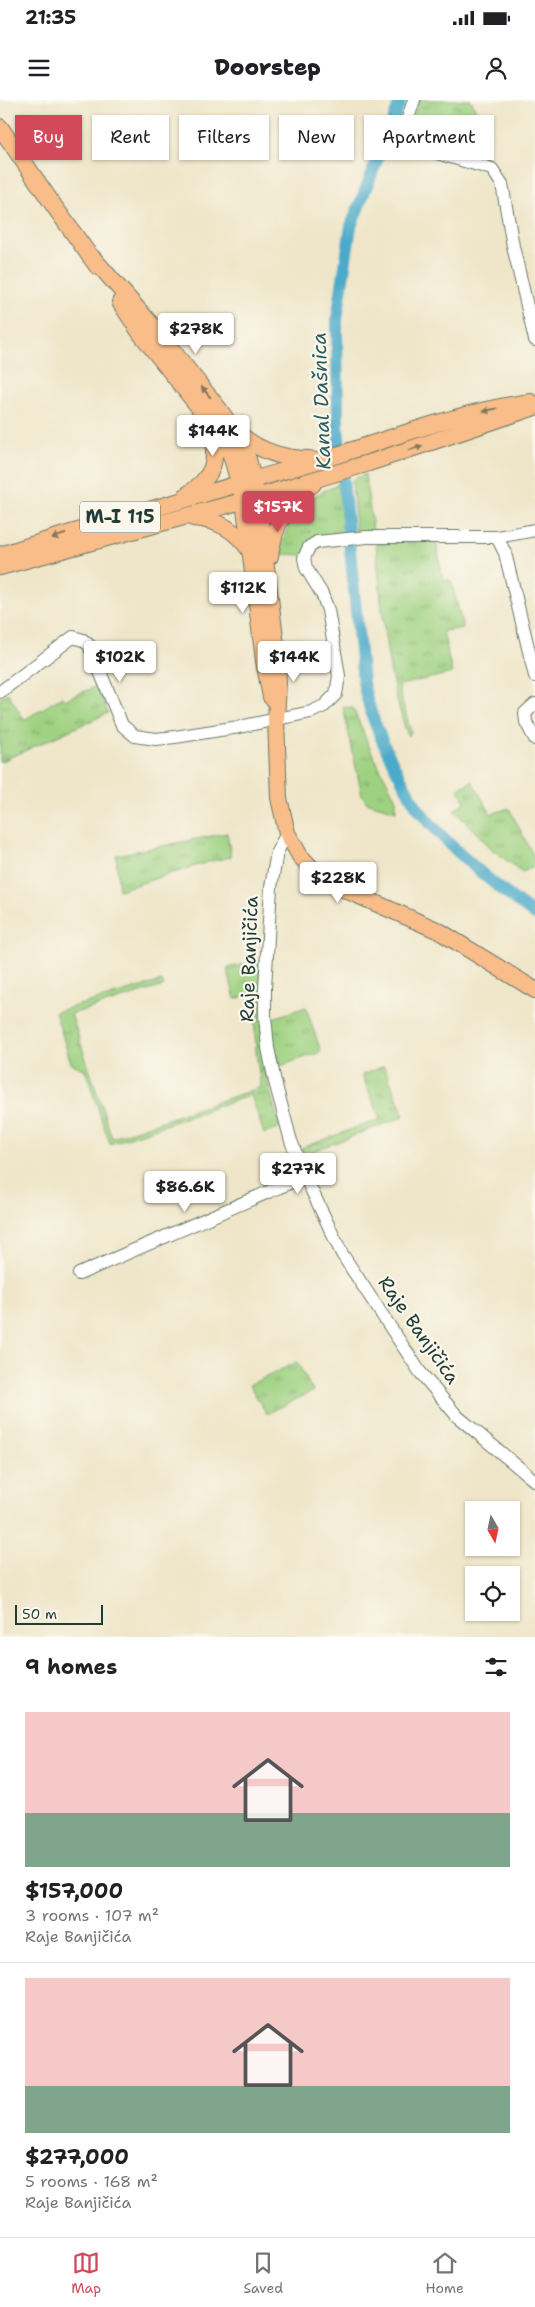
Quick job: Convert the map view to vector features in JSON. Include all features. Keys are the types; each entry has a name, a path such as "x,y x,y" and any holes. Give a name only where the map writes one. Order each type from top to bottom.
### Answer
{"main road":[{"path":"0,127 54,206 92,257 141,334 208,419 246,482 267,573 278,683 276,720 279,798 287,833 300,856 320,877 438,931 535,990"},
{"path":"92,257 157,331 232,428 248,459 246,482"},
{"name":"M-I 115","path":"0,567 250,499 330,466 365,446 510,404 535,401"},
{"name":"M-I 115","path":"0,555 246,482 330,466 369,463 535,407"},
{"path":"181,500 198,487 212,470 215,447 208,419"},
{"path":"232,428 246,440 268,453 330,466"},
{"path":"267,573 276,526 287,507 330,466"},
{"path":"250,499 252,554 264,661 276,720"},
{"path":"183,518 211,521 224,525 242,539 252,554"}],"street":[{"path":"414,100 403,134 406,144 492,169 502,184 513,246 535,340"},
{"path":"0,692 73,637 84,640 89,646 122,725 135,736 156,739 175,737 276,720 324,706 336,694 339,676 328,610 322,594 306,568 304,558 309,546 317,542 367,537 497,537 535,530"},
{"path":"497,537 505,553 535,676"},
{"path":"535,704 525,713 526,722 535,740"},
{"name":"Raje Banjičića","path":"287,833 277,852 271,887 265,1016 268,1048 275,1082 291,1141 304,1174 342,1254 420,1372 457,1416 535,1481"},
{"path":"79,1274 296,1180 304,1174"}],"green space":[{"path":"419,100 471,100 478,115 414,115"},
{"path":"365,474 373,531 356,532 352,480"},
{"path":"339,484 343,537 301,555 281,554 287,529 298,510 306,502 326,489"},
{"path":"436,541 443,580 451,580 463,628 443,631 452,673 400,685 399,690 411,732 408,736 400,713 389,665 376,543"},
{"path":"97,686 108,713 0,762 0,698 8,693 24,720 62,697 64,700"},
{"path":"343,707 353,708 371,751 396,799 396,811 366,802 362,795"},
{"path":"472,781 491,814 509,808 535,859 535,866 522,872 493,850 454,810 465,802 458,789"},
{"path":"227,833 231,857 208,862 119,890 116,855"},
{"path":"260,961 262,1043 268,1084 280,1128 264,1134 251,1095 110,1144 85,1070 71,1063 55,1012 162,981 164,986 71,1014 112,1138 261,1087 256,1052 253,993 235,999 227,968"},
{"path":"306,1007 321,1052 277,1067 270,1019"},
{"path":"384,1066 403,1117 303,1155 301,1148 380,1119 362,1075"},
{"path":"297,1362 313,1391 267,1414 249,1385"}],"waterway":[{"name":"Kanal Dašnica","path":"401,100 351,226 337,319 338,428 363,682 379,734 397,772 419,810 445,839 474,866 535,915"}]}
